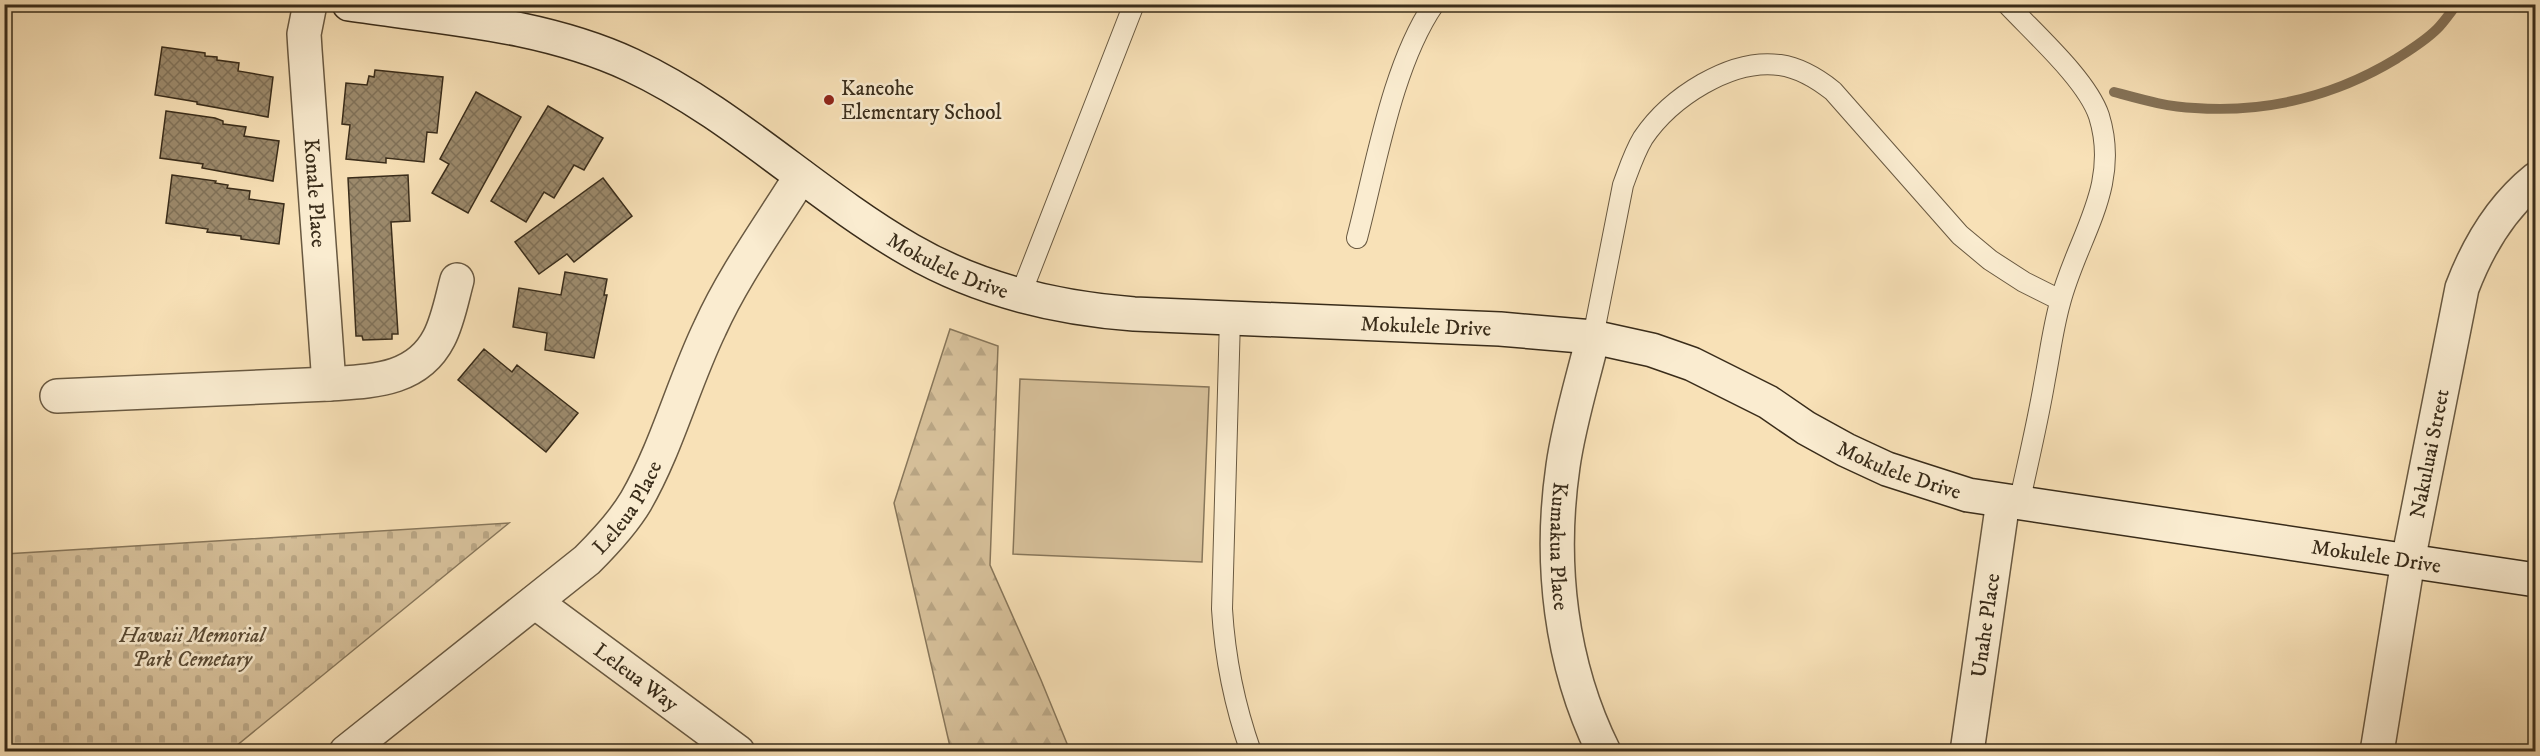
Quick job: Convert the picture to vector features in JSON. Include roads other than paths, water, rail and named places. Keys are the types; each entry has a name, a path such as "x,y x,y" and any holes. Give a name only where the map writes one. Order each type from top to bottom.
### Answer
{"street":[{"name":"Konale Place","path":"310,4 304,34 329,384"},
{"name":"Mokulele Drive","path":"349,4 508,28 591,49 631,65 672,87 909,250 978,283 1020,296 1085,310 1500,329 1593,337 1652,350 1692,364 1768,402 1806,428 1846,450 1887,469 1968,495 2535,580"},
{"name":"Leleua Place","path":"346,752 587,560 613,533 635,502 654,468 710,328 801,176"},
{"name":"Nakuluai Street","path":"2377,752 2408,561 2462,288 2472,261 2486,235 2503,211 2535,179"},
{"path":"57,396 329,384 397,376 422,361 440,336 457,280"},
{"name":"Kumakua Place","path":"1593,337 1563,464 1558,512 1557,561 1561,610 1570,658 1585,705 1604,752"},
{"name":"Unahe Place","path":"1967,752 2011,502"},
{"name":"Leleua Way","path":"535,602 738,752"}],"lane":[{"path":"1020,296 1134,4"},
{"path":"1357,238 1398,77 1434,4"},
{"path":"2007,4 2077,78 2098,114 2107,157 2098,203 2060,300 2011,502"},
{"path":"1593,337 1623,185 1631,162 1643,139 1658,119 1680,99 1704,83 1747,67 1763,64 1780,65 1816,78 1833,91 1960,235 2007,271 2060,300"},
{"path":"1230,318 1222,609 1224,649 1231,686 1240,722 1251,752"}],"waterway":[{"path":"2114,92 2164,104 2195,108 2248,108 2299,99 2349,83 2396,59 2432,33 2457,4"}],"place":[{"name":"Kaneohe Elementary School","path":"829,100"}],"park label":[{"name":"Hawaii Memorial Park Cemetary","path":"192,647"}]}
